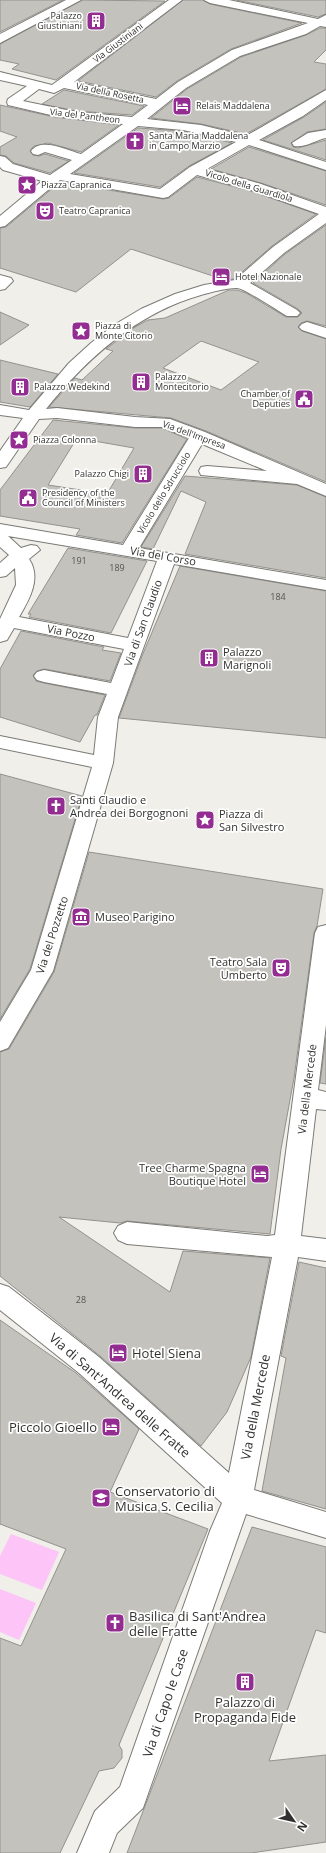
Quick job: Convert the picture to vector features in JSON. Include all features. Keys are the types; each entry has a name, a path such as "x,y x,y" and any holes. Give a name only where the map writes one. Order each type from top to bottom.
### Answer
{"street":[{"path":"0,40 15,30 75,0"},
{"path":"210,0 324,22"},
{"name":"Via Giustiniani","path":"63,84 174,1"},
{"path":"0,223 56,178 216,63 246,49 285,37 324,22"},
{"path":"0,26 15,30"},
{"path":"0,76 54,89 63,84"},
{"name":"Via della Rosetta","path":"63,84 157,104"},
{"path":"6,100 37,85"},
{"path":"1,161 8,167 56,178 163,194 195,170 247,140 298,114 320,105 326,94"},
{"name":"Via del Pantheon","path":"6,100 35,109 132,123 183,126 247,140 326,166"},
{"path":"299,143 313,136 326,134"},
{"path":"38,151 44,148 84,158"},
{"name":"Vicolo della Guardiola","path":"195,170 256,187 326,212"},
{"path":"0,463 37,409 70,370 118,328 174,299 193,292 236,283 271,255 326,216"},
{"path":"0,279 6,281 0,286"},
{"path":"236,283 292,313"},
{"path":"307,327 326,333"},
{"path":"0,410 37,409"},
{"name":"Via dell'Impresa","path":"37,409 135,422 164,422 199,435 326,491"},
{"name":"Vicolo dello Sdrucciolo","path":"129,550 199,435"},
{"name":"Via dell'Impresa","path":"207,471 301,479"},
{"name":"Via del Corso","path":"0,529 326,584"},
{"path":"0,538 19,556 25,568 26,583 4,629"},
{"path":"0,572 19,556 34,549 50,544 81,542"},
{"name":"Via di San Claudio","path":"103,763 108,717 168,557"},
{"name":"Via Pozzo","path":"4,629 135,645"},
{"path":"44,676 118,690"},
{"path":"0,742 103,763"},
{"name":"Via del Pozzetto","path":"0,1042 42,971 81,844 103,763"},
{"name":"Via della Mercede","path":"238,1499 316,1099 326,933"},
{"path":"127,1233 267,1247 287,1245 326,1250"},
{"name":"Via di Sant'Andrea delle Fratte","path":"0,1295 89,1365 238,1499"},
{"path":"238,1499 326,1525"},
{"name":"Via di Capo le Case","path":"93,1853 106,1822 132,1797 222,1539 238,1499"}],"shaded area":[{"path":"11,1534 59,1552 42,1590 0,1574 0,1556"},
{"path":"0,1589 36,1603 19,1640 0,1632"}],"building":[{"path":"0,0 63,0 0,32"},
{"path":"82,0 165,1 56,80 12,69 19,64 0,60 0,44"},
{"path":"183,0 203,0 210,4 302,23 231,49 177,81 156,97 78,81"},
{"path":"236,0 326,0 326,14 318,17"},
{"path":"320,28 326,28 326,50 314,62 326,64 326,89 246,134 201,124 151,118 187,89 241,57 306,35"},
{"path":"64,90 144,106 132,115 76,111 42,104"},
{"path":"326,102 326,129 307,132 291,143 293,147 298,148 326,140 326,160 263,140 304,117"},
{"path":"0,105 55,117 119,125 81,152 48,143 34,146 30,151 33,155 39,156 45,154 69,161 50,173 14,163 6,156 0,155 0,147 17,137 0,131"},
{"path":"138,128 183,131 232,143 189,166 160,187 74,173"},
{"path":"249,147 326,171 326,205 261,183 211,169"},
{"path":"197,177 251,191 316,214 272,246 234,279 225,280 131,249 76,292 0,268 0,228 6,227 60,182 163,199 169,198"},
{"name":"Palazzo Montecitorio","path":"326,225 326,326 307,321 301,323 298,327 302,331 326,339 326,482 206,431 171,418 49,407 75,378 82,380 113,351 106,349 135,327 148,320 165,318 229,290 237,290 246,293 286,317 298,317 302,313 298,309 253,283 285,254","holes":["201,341 259,362 221,390 163,368"]},
{"path":"0,312 29,325 0,345"},
{"name":"Palazzo Wedekind","path":"0,360 58,374 30,407 0,402"},
{"name":"Palazzo Chigi","path":"53,420 135,428 162,428 187,439 122,543 76,535 80,529 0,516 0,490","holes":["77,438 134,448 107,494 48,485"]},
{"path":"185,476 297,485 326,497 326,578 185,554 206,502 181,491 153,549 141,547"},
{"path":"68,548 147,561 111,633 29,617 31,614 28,614"},
{"name":"Palazzo Marignoli","path":"180,566 326,591 326,738 119,718 142,656"},
{"path":"21,631 104,647 102,650 121,653 110,681 44,669 37,671 33,675 36,681 105,695 97,715 95,715 80,742 0,717 0,669"},
{"path":"0,774 82,796 30,969 0,1019"},
{"path":"89,852 323,889 317,926 314,933 294,1078 281,1149 270,1234 127,1221 120,1223 59,1217 170,1292 183,1251 270,1258 251,1357 227,1412 201,1446 100,1356 0,1276 0,1052 9,1049 54,972"},
{"path":"326,1037 326,1084 320,1083"},
{"path":"299,1262 326,1268 326,1509 262,1491 286,1358 281,1356"},
{"path":"0,1320 76,1373 139,1429 110,1492 208,1529 119,1745 122,1750 122,1758 114,1768 99,1771 60,1853 0,1853 0,1638 21,1646 66,1549 0,1524"},
{"name":"Palazzo di Propaganda Fide","path":"252,1527 326,1547 326,1633 316,1630 269,1761 326,1755 326,1842 251,1853 127,1853"}],"place":[{"name":"Palazzo Giustiniani","path":"96,21"},
{"name":"Relais Maddalena","path":"182,106"},
{"name":"Santa Maria Maddalena in Campo Marzio","path":"135,141"},
{"name":"Piazza Capranica","path":"27,185"},
{"name":"Teatro Capranica","path":"45,211"},
{"name":"Hotel Nazionale","path":"221,277"},
{"name":"Piazza di Monte Citorio","path":"81,331"},
{"name":"Palazzo Montecitorio","path":"141,382"},
{"name":"Palazzo Wedekind","path":"20,387"},
{"name":"Chamber of Deputies","path":"304,399"},
{"name":"Piazza Colonna","path":"19,440"},
{"name":"Palazzo Chigi","path":"143,474"},
{"name":"Presidency of the Council of Ministers","path":"28,498"},
{"name":"Palazzo Marignoli","path":"209,658"},
{"name":"Santi Claudio e Andrea dei Borgognoni","path":"56,806"},
{"name":"Piazza di San Silvestro","path":"205,820"},
{"name":"Museo Parigino","path":"81,917"},
{"name":"Teatro Sala Umberto","path":"281,968"},
{"name":"Tree Charme Spagna Boutique Hotel","path":"260,1174"},
{"name":"Hotel Siena","path":"118,1353"},
{"name":"Piccolo Gioello","path":"111,1427"},
{"name":"Conservatorio di Musica S. Cecilia","path":"101,1498"},
{"name":"Basilica di Sant'Andrea delle Fratte","path":"115,1623"},
{"name":"Palazzo di Propaganda Fide","path":"245,1682"}]}
